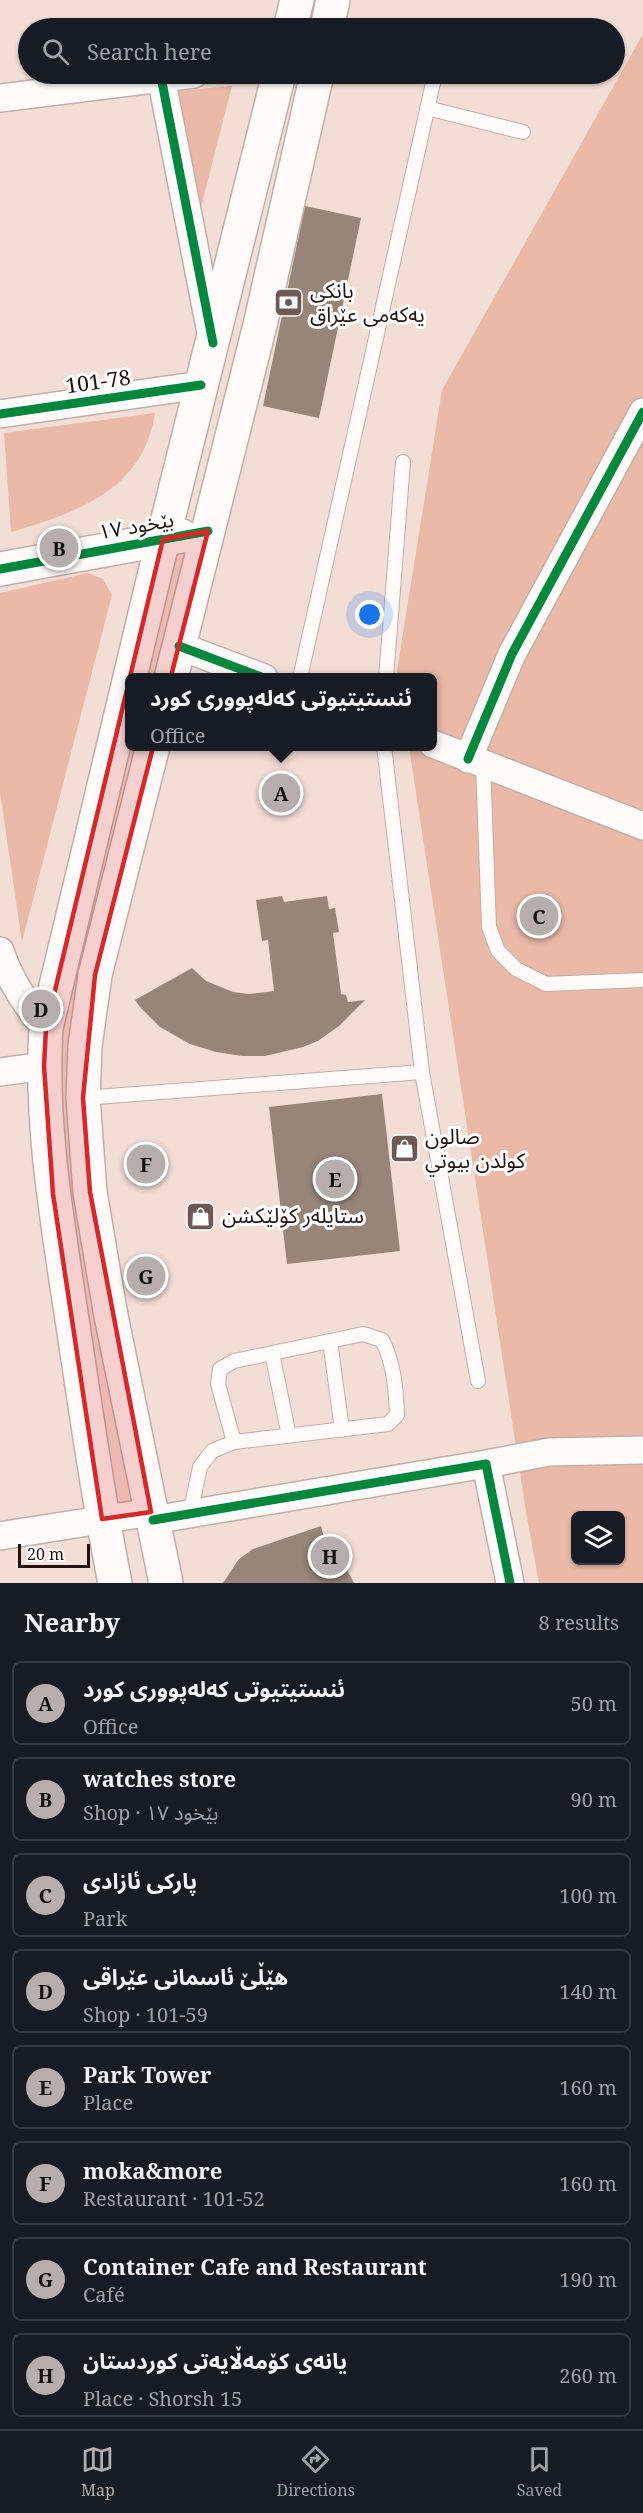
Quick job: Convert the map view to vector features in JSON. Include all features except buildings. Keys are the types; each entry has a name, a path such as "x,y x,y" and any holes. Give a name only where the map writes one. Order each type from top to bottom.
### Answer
{"main road":[{"path":"292,18 297,0"},
{"path":"329,18 333,0"},
{"path":"131,673 277,84"},
{"path":"172,673 260,325 314,84"},
{"name":"بێخود ١٧","path":"0,569 207,531"},
{"path":"115,1583 102,1519 54,1194 44,1066 46,1028 125,698"},
{"path":"152,751 95,975 85,1046 83,1098 90,1192 111,1316 166,1583"}],"street":[{"path":"0,98 107,84"},
{"path":"162,84 213,343"},
{"name":"101-78","path":"0,414 201,385"},
{"path":"475,761 512,654 643,412"},
{"path":"179,646 251,673"},
{"path":"437,746 643,826"},
{"path":"0,951 18,992 46,1028"},
{"path":"0,1072 44,1066"},
{"path":"0,1536 102,1519 190,1514 549,1452 643,1450"},
{"path":"486,1464 510,1583"}],"lane":[{"path":"301,673 433,84"},
{"path":"428,108 523,132"},
{"path":"386,673 403,462"},
{"path":"384,751 422,1072 478,1381"},
{"path":"475,761 489,927 498,951 516,969 546,984 643,980"},
{"path":"83,1098 422,1072"},
{"path":"190,1514 200,1467 212,1451 234,1442 388,1424 397,1415 390,1355 382,1340 363,1334 234,1361 220,1369 218,1384 234,1442"},
{"path":"330,1341 342,1430"},
{"path":"272,1353 289,1436"}],"highlighted area":[{"path":"208,531 95,975 83,1098 90,1192 151,1512 102,1519 53,1194 44,1066 46,1028 163,539"}],"shaded area":[{"path":"643,34 643,1583 539,1583 526,1512 410,751 437,751 437,673 397,673 442,390 615,84 625,84 625,66"},
{"path":"232,86 201,207 178,91"},
{"path":"155,413 148,439 137,461 122,479 103,494 82,506 11,532 4,433"},
{"path":"88,573 103,579 112,595 22,942 0,792 0,593"}],"cycle path":[{"path":"162,84 213,343"},
{"path":"0,414 201,385"},
{"path":"468,759 512,654 643,412"},
{"path":"0,569 208,531"},
{"path":"179,646 251,673"},
{"path":"153,1520 486,1464 510,1583"}],"place":[{"name":"بانکی یەکەمی عێراق","path":"289,303"},
{"name":"watches store","path":"59,548"},
{"name":"ئنستیتیوتی کەلەپووری کورد","path":"281,793"},
{"name":"پارکی ئازادی","path":"539,916"},
{"name":"هێڵێ ئاسمانی عێراقی","path":"41,1009"},
{"name":"صالون كولدن بيوتي","path":"404,1149"},
{"name":"moka&more","path":"146,1164"},
{"name":"Park Tower","path":"335,1179"},
{"name":"ستایلەر کۆلێکشن","path":"201,1216"},
{"name":"Container Cafe and Restaurant","path":"146,1276"},
{"name":"یانەی کۆمەڵایەتی کوردستان","path":"330,1556"}]}
